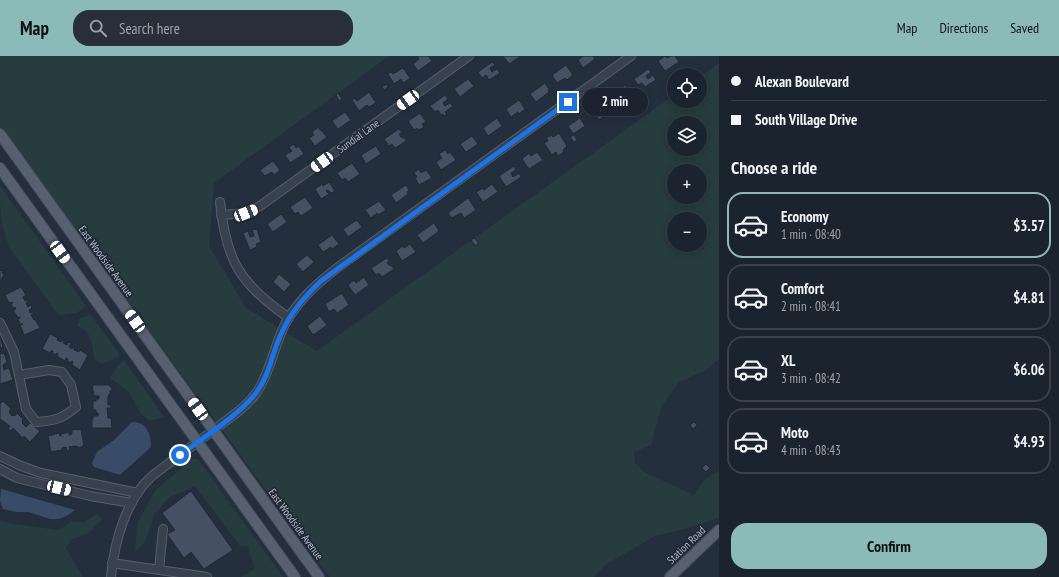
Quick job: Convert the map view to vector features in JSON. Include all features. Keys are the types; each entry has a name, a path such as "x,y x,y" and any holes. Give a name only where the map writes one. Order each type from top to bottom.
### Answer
{"main road":[{"name":"East Woodside Avenue","path":"0,134 319,577"},
{"path":"0,168 295,577"},
{"name":"Station Road","path":"670,577 719,530"}],"street":[{"name":"Sundial Lane","path":"221,215 246,213 260,206 470,56"},
{"path":"111,577 117,538 132,503 146,481 240,410 256,393 264,380 281,332 289,318 305,297 329,274 631,56"},
{"path":"220,202 227,245 244,280 262,298 289,318"},
{"path":"0,323 14,352 19,376 26,409 36,422 49,422 65,416 76,407 70,385 62,372 49,370 19,376"},
{"path":"0,456 41,473 138,493"},
{"path":"0,469 17,478 90,496 132,503"},
{"path":"29,481 32,470"},
{"path":"159,570 163,529"},
{"path":"112,563 207,577"}],"green space":[{"path":"0,56 389,56 214,183 209,246 246,308 317,351 667,100 667,108 707,108 707,72 719,63 719,359 704,371 679,382 661,407 651,445 634,452 635,463 646,473 694,495 705,479 719,471 719,518 655,536 605,565 594,577 330,577 0,127"},
{"path":"0,186 86,306 77,313 58,315 10,247 6,239 2,222"},
{"path":"91,315 120,355 102,364 94,359 89,335 82,328 77,326 80,318"},
{"path":"124,360 164,417 150,421 141,414 129,392 110,378 117,366"},
{"path":"192,459 198,459 283,577 241,577 255,569 248,547 240,546 195,486 170,497 155,513 145,542 135,552 137,524 155,491"},
{"path":"96,514 103,519 88,533 71,540 66,548 83,577 0,577 0,521 59,530 71,522 85,522"}],"water":[{"path":"132,422 145,426 149,433 151,447 120,475 94,467 92,463 97,452 114,440"},
{"path":"1,489 75,510 59,519 50,519 28,512 17,512 3,509 0,501"}],"building":[{"path":"417,56 428,56 432,61 418,71 413,64 419,59"},
{"path":"503,56 521,56 509,64"},
{"path":"583,56 593,56 595,59 583,68 578,60"},
{"path":"665,56 667,58 675,56 679,62 667,68 665,71 658,61"},
{"path":"492,62 495,65 490,68 492,72 497,69 500,73 489,80 486,75 482,78 478,72"},
{"path":"566,65 573,75 567,80 565,78 557,83 552,75"},
{"path":"403,68 410,78 403,83 401,79 394,84 388,74 391,72 393,74"},
{"path":"648,69 651,72 646,76 648,79 653,75 656,80 645,87 642,83 638,85 634,79"},
{"path":"468,79 474,86 460,97 454,89"},
{"path":"545,83 549,89 549,92 536,102 530,94"},
{"path":"387,84 388,87 384,90 382,87"},
{"path":"625,85 631,93 624,98 627,102 623,104 620,100 618,102 612,94"},
{"path":"369,92 376,103 369,107 367,105 359,111 352,100 355,98 357,101"},
{"path":"338,93 342,99 339,101 336,95"},
{"path":"445,95 448,99 443,103 445,106 450,103 453,106 445,112 447,114 444,116 443,114 441,115 438,110 435,112 430,106"},
{"path":"519,100 525,109 519,114 518,112 511,117 506,109"},
{"path":"603,100 606,104 601,108 604,111 609,107 612,111 599,120 596,115 594,117 589,111"},
{"path":"345,112 351,120 338,129 332,121"},
{"path":"420,113 426,122 422,124 424,127 419,130 417,128 414,130 408,121"},
{"path":"497,118 502,126 488,136 483,128"},
{"path":"580,118 585,126 573,134 568,126"},
{"path":"318,127 327,137 315,146 309,138 314,135 312,132"},
{"path":"399,129 402,133 399,134 402,138 404,137 406,141 395,148 392,144 389,146 384,139"},
{"path":"559,133 567,146 563,150 564,152 558,156 556,152 552,155 544,143 548,141 546,138 552,135 553,137"},
{"path":"574,135 577,140 574,142 570,137"},
{"path":"472,136 478,144 466,152 460,144"},
{"path":"294,144 296,148 299,146 304,154 290,163 285,155 292,151 289,147"},
{"path":"376,146 381,154 366,164 361,155"},
{"path":"445,150 448,154 450,152 456,160 441,170 436,162 442,158 439,154"},
{"path":"537,152 543,160 529,169 522,159 529,153 531,156"},
{"path":"273,161 280,170 274,175 272,172 265,176 260,170"},
{"path":"352,163 360,174 348,182 345,178 342,180 337,173"},
{"path":"514,166 516,170 511,173 513,177 519,173 521,177 506,187 499,176"},
{"path":"419,169 421,173 426,170 432,178 419,185 415,178 417,177 414,173"},
{"path":"329,182 335,191 331,193 328,190 326,191 329,194 321,199 315,189 322,184 323,186"},
{"path":"492,184 498,192 483,202 476,192 483,188 484,190"},
{"path":"406,185 409,190 407,192 408,194 396,203 391,195"},
{"path":"305,197 313,208 301,216 298,212 295,214 290,207"},
{"path":"468,198 476,210 464,218 461,213 452,218 448,213"},
{"path":"379,201 386,210 378,215 377,213 371,218 365,210"},
{"path":"281,214 287,222 273,232 267,224"},
{"path":"357,220 362,227 348,237 343,229"},
{"path":"434,223 439,231 423,243 417,235"},
{"path":"257,229 261,242 256,244 257,247 250,250 243,233 248,231 250,237 254,236 252,230"},
{"path":"332,235 339,244 332,249 331,247 323,252 318,245"},
{"path":"474,238 479,243 475,246 471,240"},
{"path":"410,244 416,252 402,261 396,251 403,246 404,248"},
{"path":"307,255 314,262 303,272 296,264"},
{"path":"387,258 389,261 387,263 394,269 382,277 379,273 376,275 371,268"},
{"path":"0,270 3,271 2,273 4,274 0,283"},
{"path":"279,274 291,284 284,292 273,282"},
{"path":"364,277 369,285 355,295 348,285 354,280 356,283"},
{"path":"21,287 26,295 23,297 25,301 27,300 28,302 26,303 28,307 31,305 32,308 29,310 30,313 33,312 31,315 40,328 24,335 20,325 23,324 20,324 18,319 20,317 18,318 13,310 16,309 15,307 13,308 11,304 13,303 9,303 5,295"},
{"path":"342,293 349,305 337,313 334,309 329,312 325,304"},
{"path":"320,316 327,325 313,335 307,326"},
{"path":"50,334 58,338 57,340 61,342 62,340 64,341 63,343 67,345 68,342 71,343 69,347 72,349 73,347 75,348 74,350 79,352 80,350 88,355 80,370 72,365 72,361 71,363 67,361 68,359 66,358 65,361 57,356 57,353 56,355 52,353 53,351 50,353 42,349"},
{"path":"0,335 3,347 0,348"},
{"path":"4,353 7,362 3,365 4,370 9,368 13,380 0,384 0,354"},
{"path":"92,385 110,385 110,387 112,387 112,391 110,391 108,397 108,405 111,405 111,408 107,408 108,418 111,418 112,428 92,428 93,416 98,416 96,410 93,410 93,401 99,399 99,396 94,396"},
{"path":"3,401 11,409 9,412 12,416 15,416 17,413 23,419 22,423 26,427 30,423 40,431 30,442 24,436 23,438 13,428 11,431 8,429 10,426 0,419 0,404"},
{"path":"694,422 697,425 693,429 690,425"},
{"path":"81,429 84,446 78,448 77,446 69,447 70,450 67,451 66,447 62,448 62,450 51,452 48,436 59,433 61,436 61,434 69,432 69,435 72,434 72,430"},
{"path":"706,464 710,468 706,472 702,468"},
{"path":"191,491 233,550 204,569 191,552 184,558 167,534 175,530 162,513"}],"route":[{"path":"180,455 240,410 256,393 269,368 281,332 297,306 313,288 341,265 568,102"}]}
